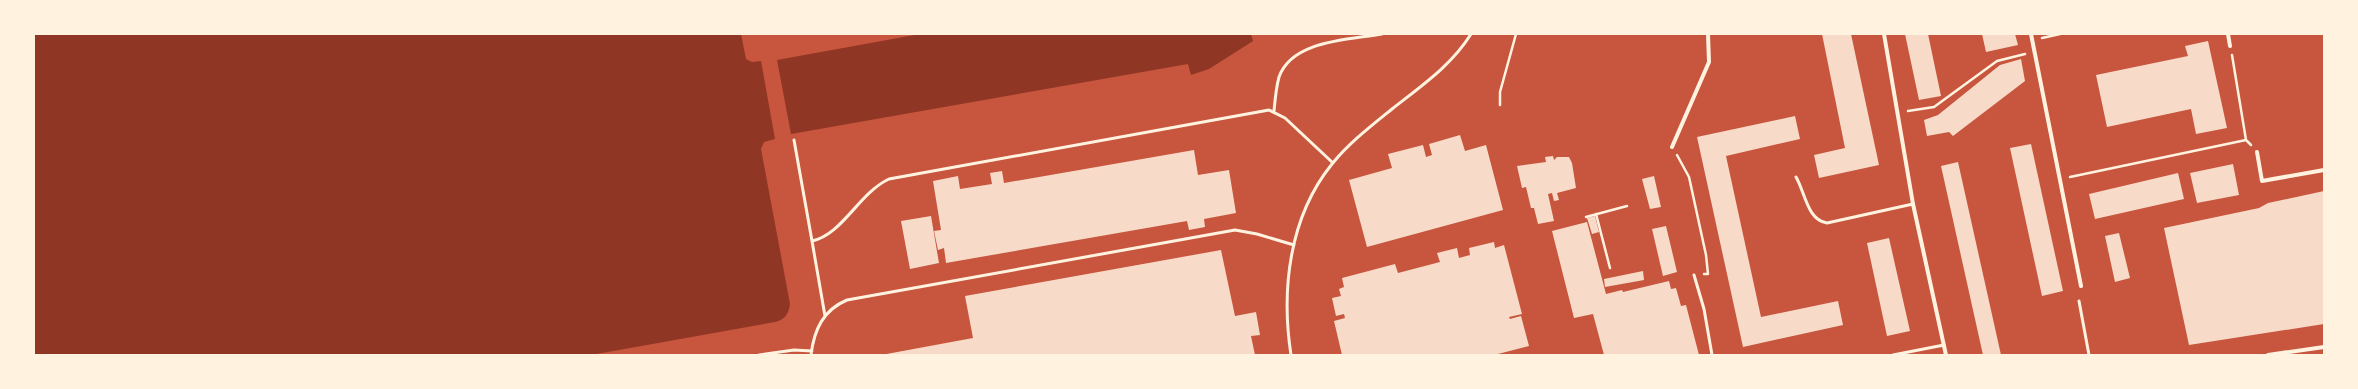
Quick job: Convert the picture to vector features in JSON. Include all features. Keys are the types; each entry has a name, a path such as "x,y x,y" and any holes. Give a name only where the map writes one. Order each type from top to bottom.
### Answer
{"street":[{"path":"1672,147 1709,62 1708,34"},
{"path":"1884,34 1913,204 1946,355"},
{"path":"2031,34 2081,286"},
{"path":"2228,34 2230,46"},
{"path":"2257,152 2262,181 2324,170"},
{"path":"2268,355 2324,347"}],"lane":[{"path":"1274,111 1280,76 1296,54 1314,47 1382,34"},
{"path":"1291,355 1286,305 1289,267 1294,245 1310,202 1333,163 1362,134 1447,65 1471,34"},
{"path":"812,241 828,235 870,191 888,179 1261,111 1274,111 1333,163"},
{"path":"794,140 825,316"},
{"path":"1796,177 1809,208 1815,218 1821,222 1827,223 1913,204"},
{"path":"759,355 794,350 811,353 816,330 825,316 836,305 847,300 1229,231 1248,232 1294,245"},
{"path":"1694,275 1704,309 1712,355"},
{"path":"2079,301 2089,355"},
{"path":"1893,355 1944,345"}],"path":[{"path":"1500,105 1500,92 1516,34"},
{"path":"2032,40 2060,34"},
{"path":"2230,46 2246,140 2257,152"},
{"path":"1897,113 1934,107 1997,61 2034,52"},
{"path":"2060,179 2246,140"},
{"path":"1672,147 1689,177 1706,255 1708,274 1694,275"},
{"path":"1586,217 1627,206"},
{"path":"1596,214 1610,268"}],"shaded area":[{"path":"34,34 741,34 746,59 752,62 761,61 775,139 764,142 761,149 790,304 789,310 784,318 775,322 591,355 34,355"},
{"path":"920,34 1251,34 1253,41 1209,69 1191,75 1188,64 791,134 777,60"}],"building":[{"path":"1822,34 1851,34 1879,165 1819,178 1814,155 1845,148"},
{"path":"1905,34 1928,34 1941,96 1919,100"},
{"path":"1982,34 2015,34 2018,45 1986,52"},
{"path":"2208,41 2227,128 2196,134 2191,109 2107,127 2096,75 2188,56 2185,46"},
{"path":"2021,59 2025,81 1953,136 1949,132 1927,136 1924,120 1938,115 2000,65"},
{"path":"1795,116 1800,139 1726,156 1761,317 1838,301 1843,325 1743,347 1697,137"},
{"path":"1460,135 1465,151 1486,145 1503,210 1367,247 1349,180 1392,168 1388,154 1423,145 1426,157 1432,155 1429,144"},
{"path":"2031,144 2063,291 2042,296 2010,148"},
{"path":"1194,150 1198,175 1229,170 1236,213 1204,219 1205,227 1189,230 1187,221 946,263 944,248 938,250 934,231 941,230 933,181 958,176 960,189 992,184 990,173 1002,171 1004,183"},
{"path":"1553,156 1554,160 1557,157 1569,157 1572,163 1576,188 1557,193 1559,200 1554,201 1552,193 1548,194 1554,221 1538,224 1534,208 1531,208 1526,187 1522,188 1517,166 1546,162 1545,157"},
{"path":"1958,162 2001,355 1983,355 1941,166"},
{"path":"2233,164 2239,195 2197,203 2190,173"},
{"path":"2178,173 2184,199 2095,219 2089,194"},
{"path":"1654,176 1661,207 1650,209 1642,179"},
{"path":"2324,191 2324,324 2189,345 2164,228 2259,208 2268,203"},
{"path":"931,216 939,263 910,269 901,221"},
{"path":"1595,216 1599,232 1592,234 1587,218"},
{"path":"1587,222 1606,294 1622,290 1623,292 1669,281 1671,289 1676,288 1681,306 1686,305 1699,355 1604,355 1593,314 1574,318 1552,231"},
{"path":"1666,226 1677,272 1663,276 1652,229"},
{"path":"2119,233 2130,278 2115,282 2105,236"},
{"path":"1889,238 1910,331 1887,336 1867,243"},
{"path":"1494,242 1495,248 1504,245 1522,314 1509,317 1510,319 1521,316 1529,346 1494,355 1342,355 1334,321 1345,318 1344,314 1336,316 1332,298 1341,296 1339,289 1344,287 1342,278 1395,264 1398,273 1440,262 1437,253 1457,248 1459,258 1470,255 1469,248"},
{"path":"1221,250 1235,316 1256,312 1260,335 1251,336 1255,355 881,355 973,338 965,296"},
{"path":"1643,271 1644,280 1605,287 1604,279"}]}
